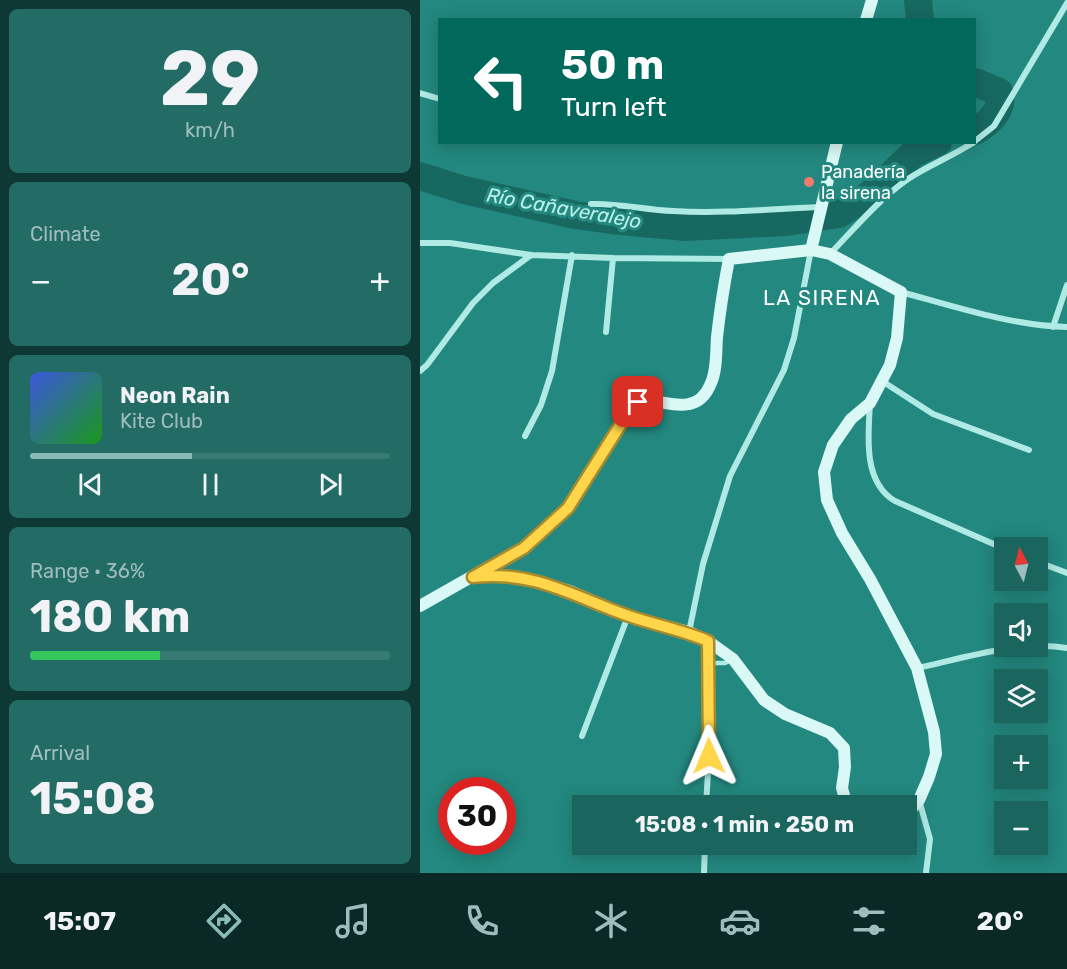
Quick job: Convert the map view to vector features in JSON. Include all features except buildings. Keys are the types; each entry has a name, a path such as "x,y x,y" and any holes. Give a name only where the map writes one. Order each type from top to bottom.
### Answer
{"street":[{"path":"867,18 872,0"},
{"path":"976,140 994,126 1067,3"},
{"path":"420,93 438,98"},
{"path":"689,632 703,564 730,476 784,370 794,338 814,236 836,144"},
{"path":"830,254 905,181 970,144"},
{"path":"591,204 612,203 672,211 753,210 822,202"},
{"path":"420,243 450,243 531,255 613,258 729,259 811,250 830,254 901,292 980,313 1053,327 1067,327"},
{"path":"420,371 427,365 473,303 493,283 531,255"},
{"path":"525,436 541,405 552,371 572,255"},
{"path":"606,332 613,258"},
{"path":"420,606 524,548 568,508 631,408 638,402 649,400 669,404 689,404 703,398 713,381 721,303 729,259"},
{"path":"1053,327 1067,285"},
{"path":"901,292 897,338 890,365 870,403 851,419 832,445 824,472 827,500 842,533 870,579 917,668 934,732 936,754 919,800 930,839 927,873"},
{"path":"881,381 933,414 1029,450"},
{"path":"870,403 871,470 876,484 884,495 994,544"},
{"path":"1048,566 1067,573"},
{"path":"473,577 502,575 529,579 570,591 628,616 689,632 708,641 733,659 764,700 785,714 830,733 844,748 845,767 842,788 844,795"},
{"path":"582,736 628,616"},
{"path":"707,795 709,756 708,641"},
{"path":"917,668 983,653 1025,647 1067,648"},
{"path":"704,873 705,855"}],"lane":[{"path":"707,663 725,663 733,659"}],"waterway":[{"name":"Río Cañaveralejo","path":"918,0 920,18"},
{"name":"Río Cañaveralejo","path":"976,82 999,92 1000,98 1000,104 994,115 976,130"},
{"name":"Río Cañaveralejo","path":"420,176 464,190 575,215 611,220 686,227 786,222 839,214 872,193 913,154 934,144"}],"place":[{"name":"Panadería la sirena","path":"809,182"}],"district":[{"name":"LA SIRENA","path":"822,298"}],"route":[{"path":"638,402 631,408 568,508 524,548 473,577 502,575 529,579 570,591 628,616 689,632 708,641 709,756"}]}
